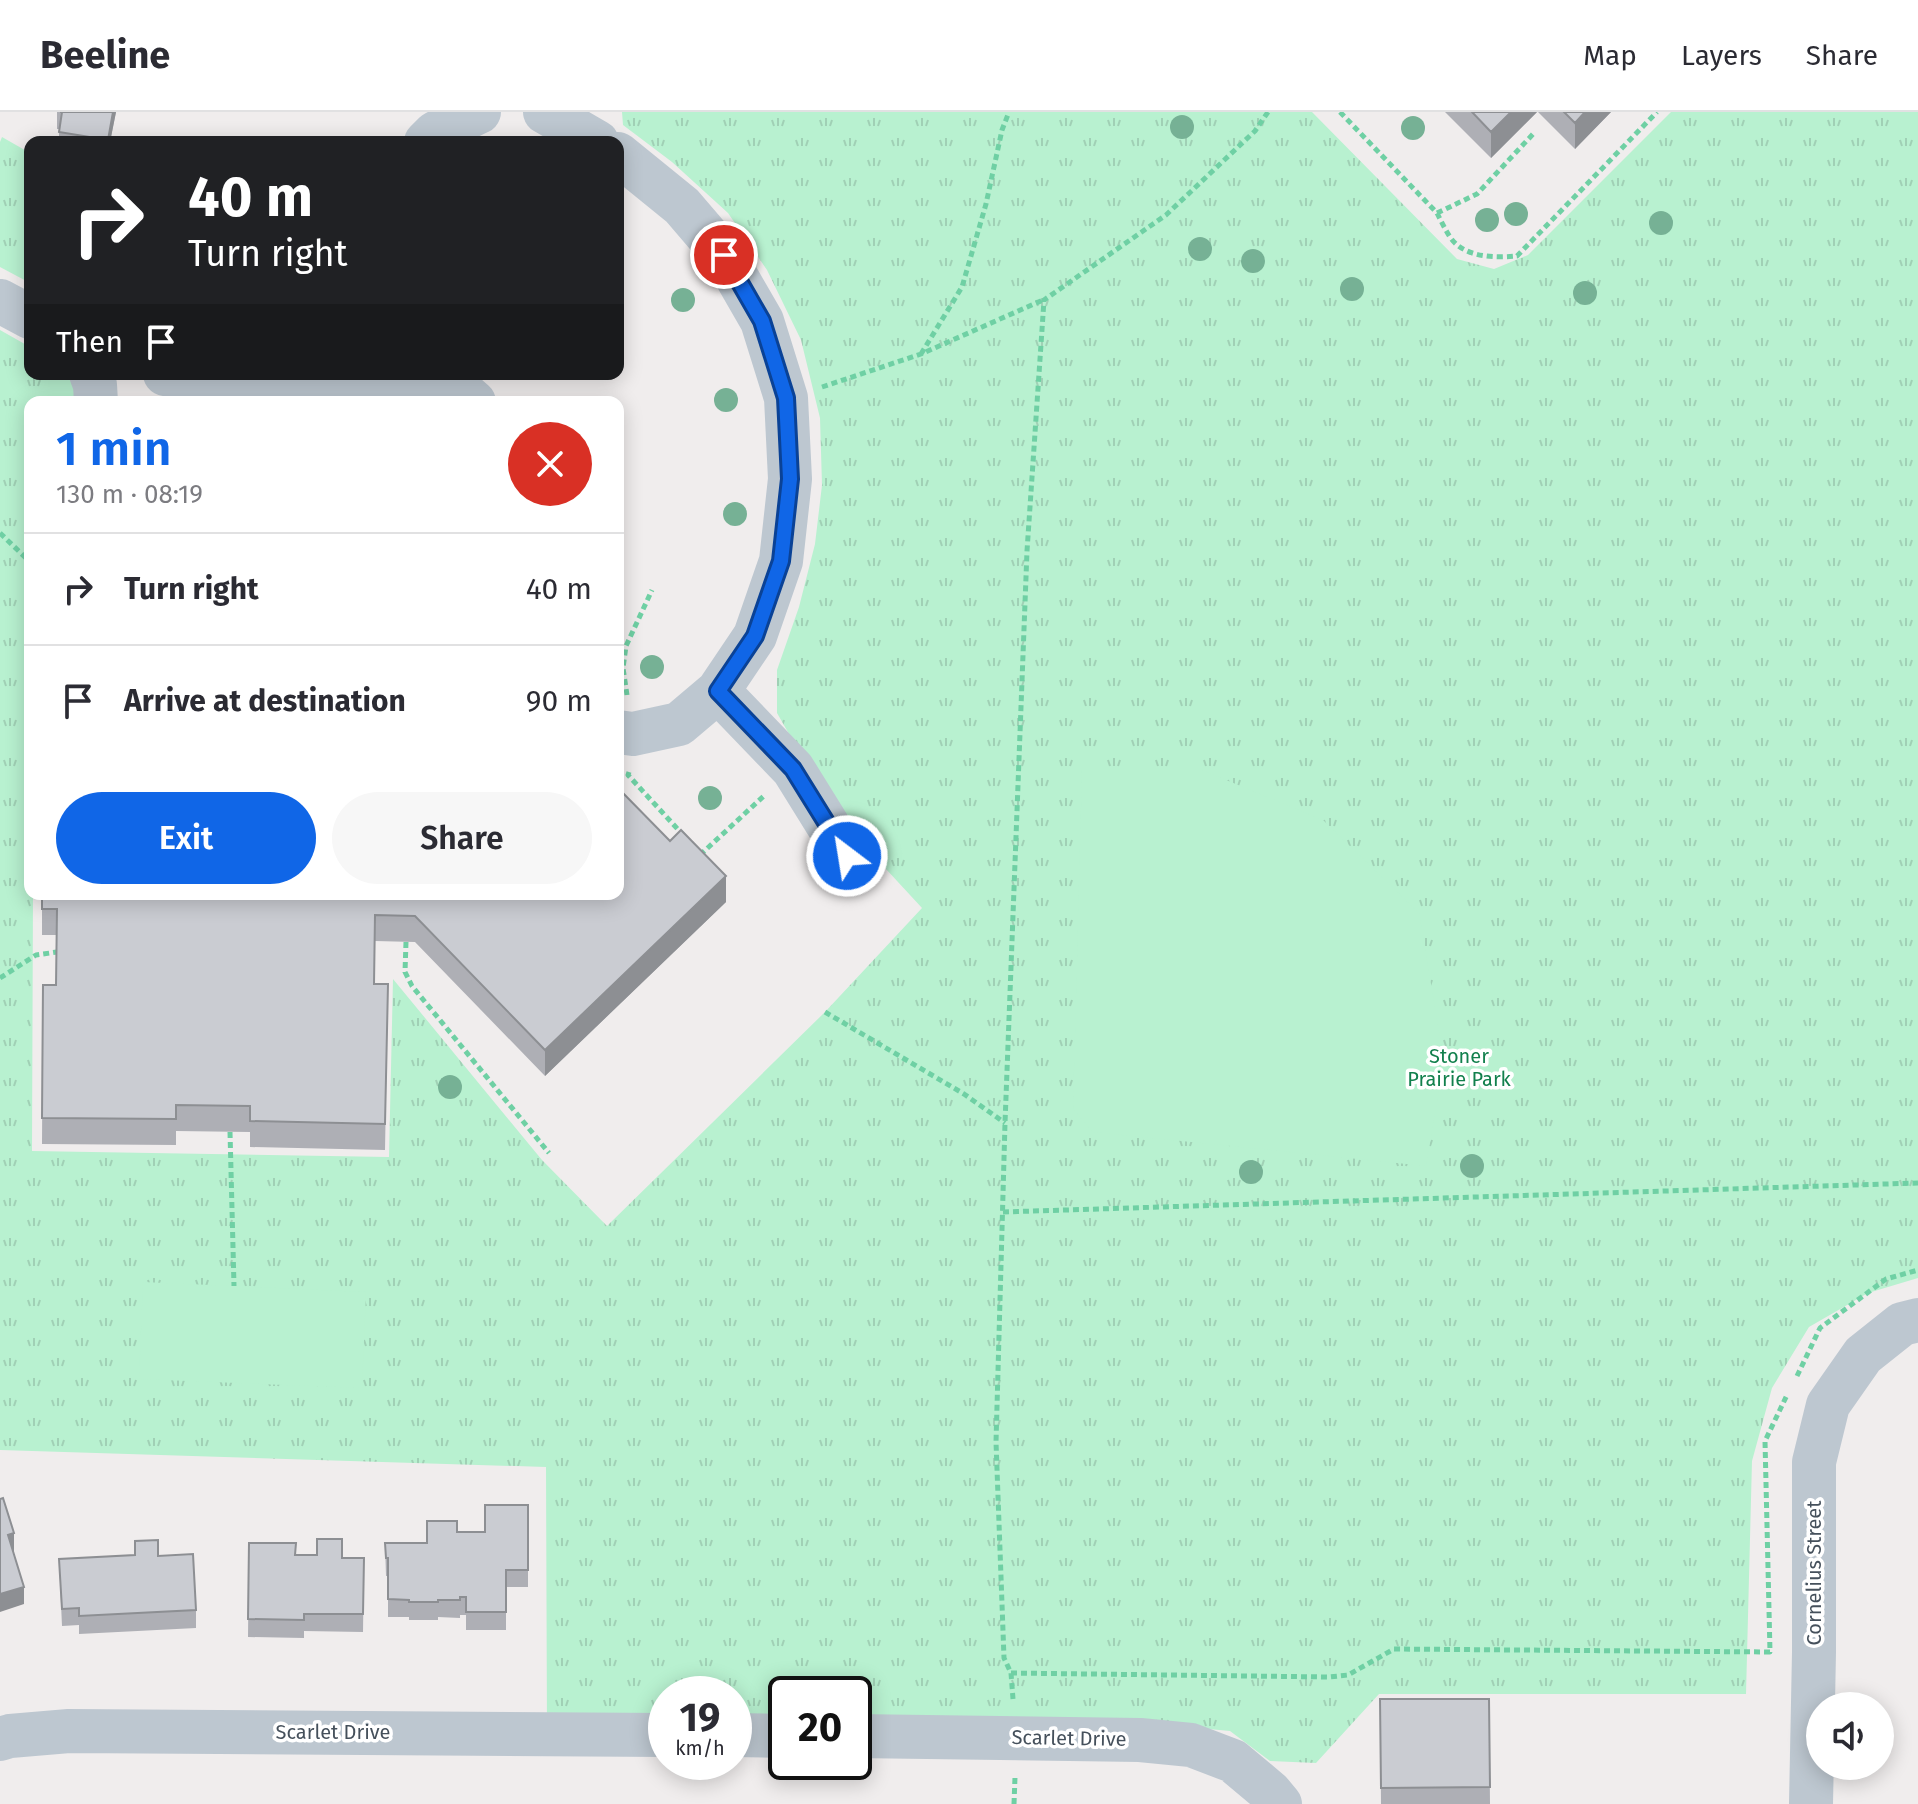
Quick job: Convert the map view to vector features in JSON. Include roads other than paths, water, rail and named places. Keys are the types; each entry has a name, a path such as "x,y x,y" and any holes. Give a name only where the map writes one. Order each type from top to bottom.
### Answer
{"street":[{"path":"432,136 479,112"},
{"path":"545,112 587,136"},
{"path":"624,159 682,206 724,255 762,321 786,398 790,479 781,561 755,636 718,691 679,724 633,734 624,733"},
{"path":"0,301 24,314"},
{"path":"202,380 240,386 345,380"},
{"path":"416,380 451,382 467,396"},
{"path":"718,691 793,769 847,856"},
{"name":"Cornelius Street","path":"1811,1804 1814,1462 1828,1405 1863,1355 1902,1324 1918,1320"},
{"name":"Scarlet Drive","path":"0,1739 69,1731 648,1735"},
{"name":"Scarlet Drive","path":"872,1736 1140,1740 1191,1745 1233,1761 1275,1798"}],"park label":[{"name":"Stoner Prairie Park","path":"1459,1068"}]}
